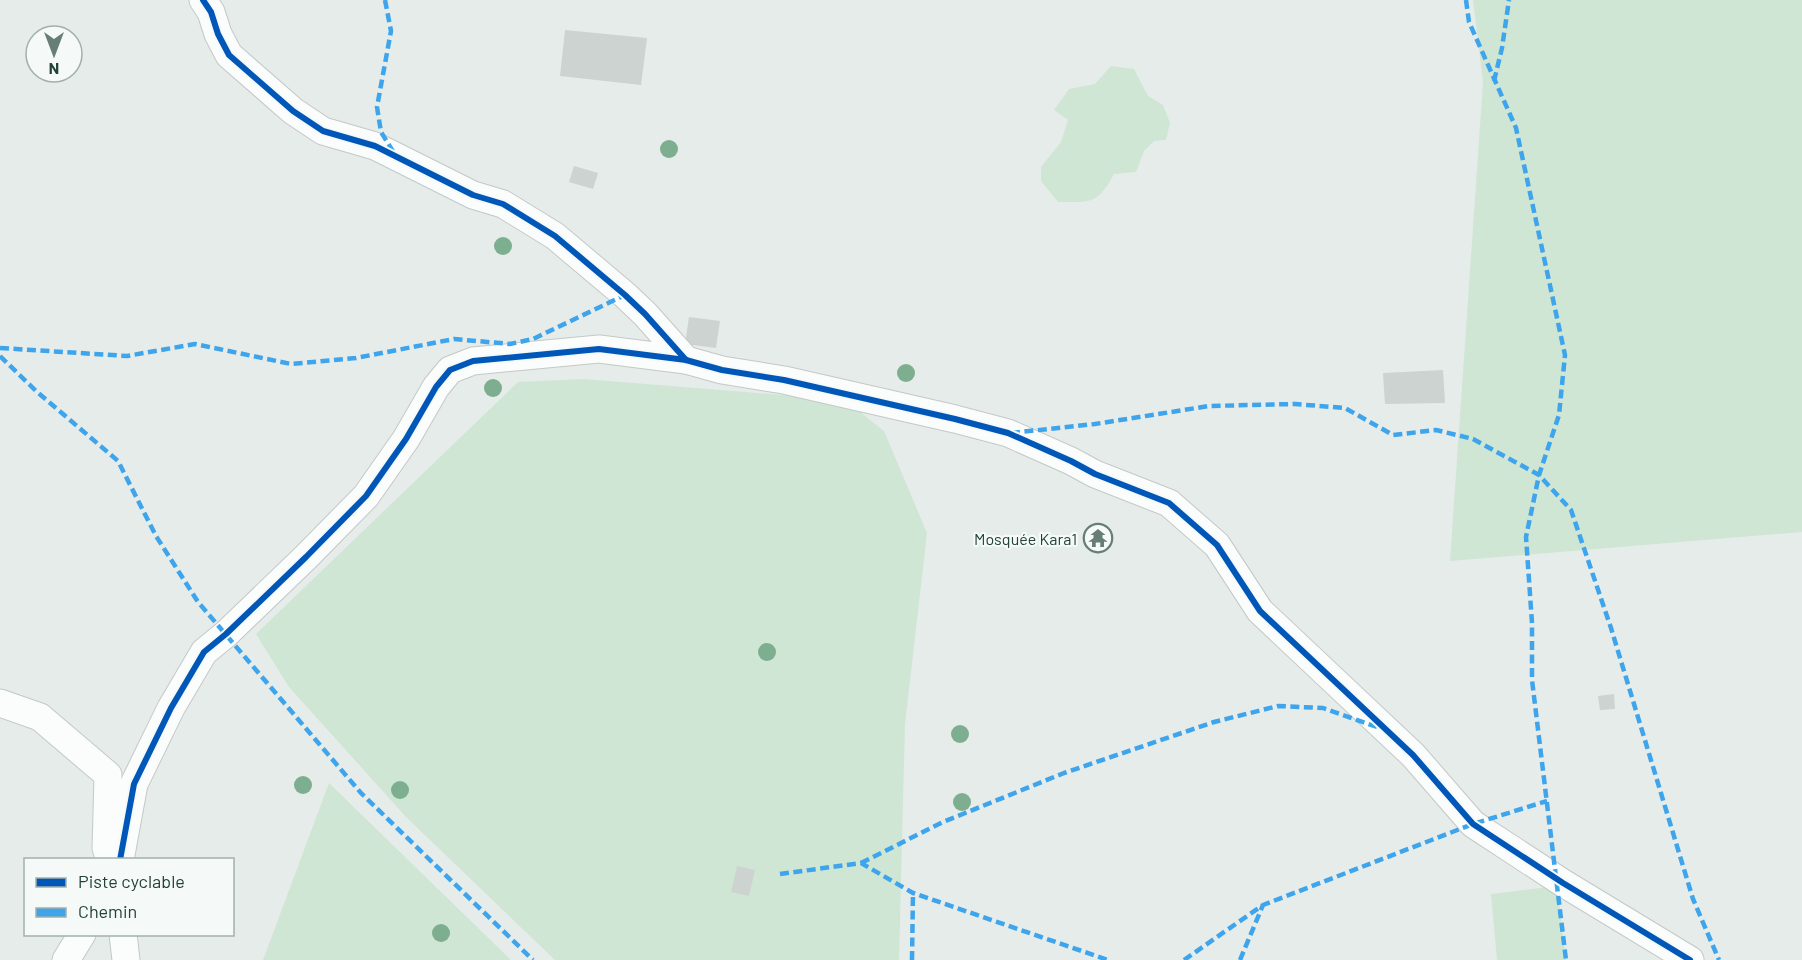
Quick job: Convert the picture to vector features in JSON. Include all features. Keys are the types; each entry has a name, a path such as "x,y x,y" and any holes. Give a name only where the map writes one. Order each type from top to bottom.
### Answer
{"street":[{"path":"203,0 211,12 218,34 229,55 292,111 323,131 375,146 472,195 503,204 555,236 625,295 686,360"},
{"path":"120,858 134,784 171,708 204,652 298,564 366,496 406,440 436,387 450,370 472,361 599,349 686,360 722,370 784,380 1008,433 1095,474 1169,503 1217,544 1260,611 1413,755 1473,824 1563,883 1690,960"},
{"path":"0,703 40,717 108,775 106,848 109,858"},
{"path":"66,960 81,936"},
{"path":"123,936 126,960"}],"green space":[{"path":"1473,0 1802,0 1802,532 1450,561 1483,82"},
{"path":"1111,66 1134,69 1148,96 1163,105 1170,123 1166,140 1154,141 1144,151 1136,172 1114,174 1103,191 1092,200 1058,202 1041,181 1041,167 1061,142 1068,120 1054,110 1069,89 1095,84"},
{"path":"584,379 845,400 884,431 927,533 905,724 899,960 555,960 406,817 289,687 256,634 518,382"},
{"path":"329,783 511,960 263,960"},
{"path":"1557,886 1566,960 1497,960 1491,894"}],"building":[{"path":"565,30 647,38 641,85 560,76"},
{"path":"574,166 598,173 593,189 569,182"},
{"path":"689,317 720,321 716,348 685,344"},
{"path":"1443,370 1445,403 1385,404 1383,373"},
{"path":"1614,694 1615,709 1600,710 1598,696"},
{"path":"737,866 755,870 749,896 731,892"}],"marked path":[{"path":"385,0 391,31 377,107 381,132 394,153"},
{"path":"1466,0 1469,22 1516,128 1565,355 1559,415 1539,475 1526,537 1532,623 1532,680 1566,960"},
{"path":"1494,81 1502,48 1509,0"},
{"path":"0,348 127,356 195,344 291,364 356,358 454,339 510,344 533,339 625,295"},
{"path":"0,356 36,391 118,461 156,536 198,602 361,793 533,960"},
{"path":"1011,433 1095,424 1209,406 1295,404 1345,408 1393,435 1436,430 1473,439 1539,475 1571,510 1611,628 1693,899 1719,960"},
{"path":"861,863 943,822 1064,773 1214,722 1278,706 1323,708 1377,727"},
{"path":"1184,960 1263,905 1473,824 1547,801"},
{"path":"780,874 861,863 913,893 1108,960"},
{"path":"912,960 913,893"},
{"path":"1240,960 1263,905"}],"cycle path":[{"path":"203,0 211,12 218,34 229,55 293,111 323,131 375,146 473,195 503,204 555,236 625,295 686,360"},
{"path":"120,858 134,784 171,708 204,652 226,634 306,557 366,496 406,439 436,387 450,370 473,361 599,349 686,360 722,370 784,380 1008,433 1095,474 1169,503 1217,545 1260,611 1413,755 1473,824 1563,883 1690,960"}],"place":[{"name":"Mosquée Kara1","path":"1098,538"}]}
